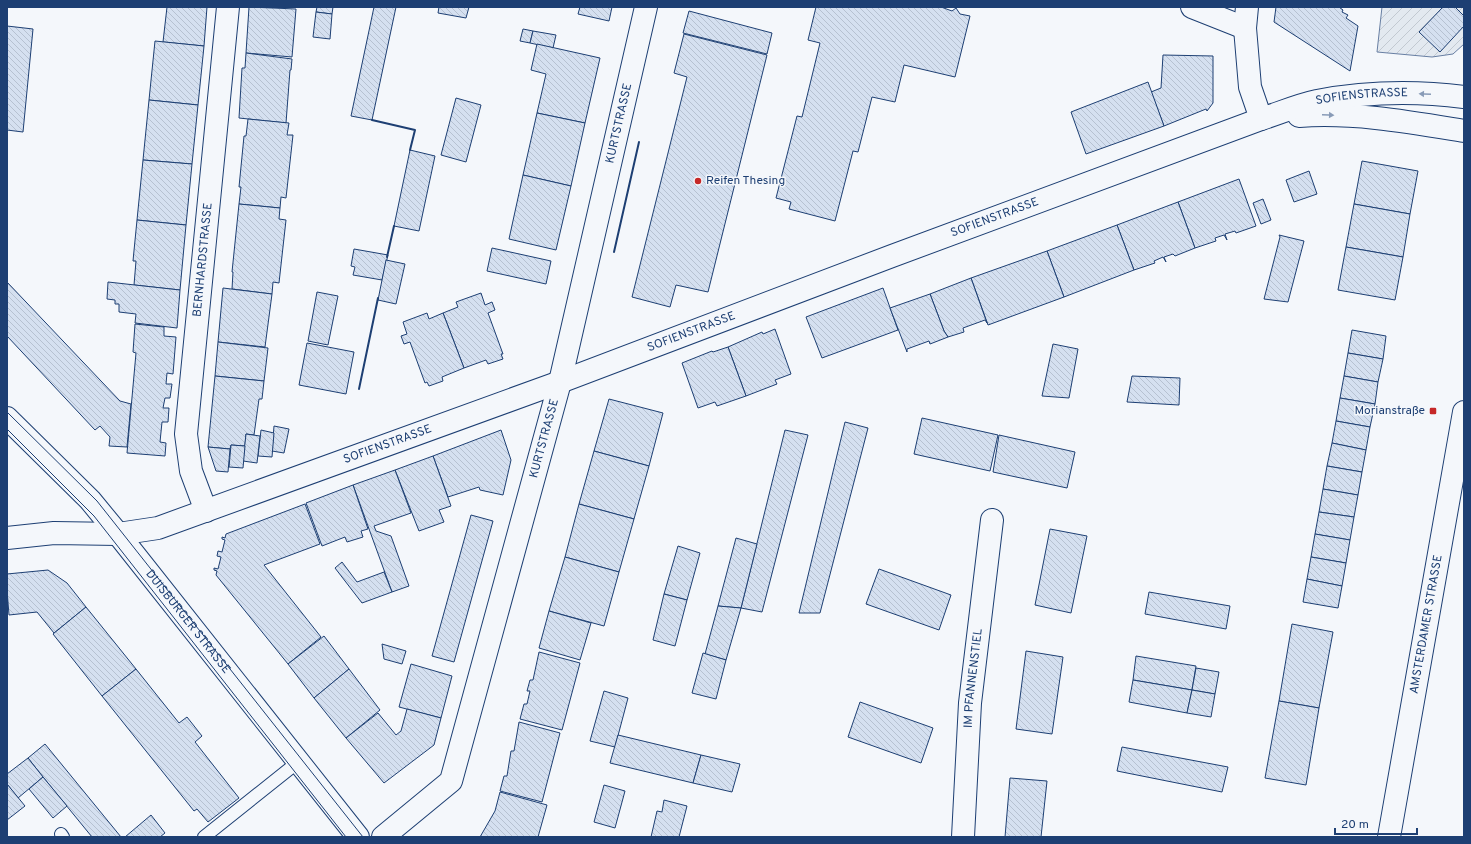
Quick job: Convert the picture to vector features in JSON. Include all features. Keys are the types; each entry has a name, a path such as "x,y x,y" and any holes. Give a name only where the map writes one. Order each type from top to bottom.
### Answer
{"street":[{"name":"BERNHARDSTRASSE","path":"206,511 191,471 186,434 228,7"},
{"name":"KURTSTRASSE","path":"383,837 451,781 560,382 646,7"},
{"path":"1192,7 1245,28"},
{"path":"1247,7 1245,28 1250,87 1262,119"},
{"name":"SOFIENSTRASSE","path":"7,538 54,533 118,534 158,528 560,382 892,256 1262,119 1316,101 1381,94 1428,94 1464,97"},
{"name":"SOFIENSTRASSE","path":"1262,119 1314,115 1377,117 1464,131"},
{"name":"AMSTERDAMER STRASSE","path":"1389,837 1464,412"},
{"name":"DUISBURGER STRASSE","path":"7,418 90,500 358,837"},
{"name":"IM PFANNENSTIEL","path":"963,837 970,702 992,520"}],"lane":[{"path":"204,837 298,762"}],"shaded area":[{"path":"1382,7 1464,7 1464,44 1453,54 1432,57 1377,52"}],"building":[{"path":"167,7 207,7 204,46 163,42"},
{"path":"249,7 296,9 292,57 246,53"},
{"path":"317,7 333,7 332,14 316,12"},
{"path":"374,7 396,7 372,120 351,116"},
{"path":"439,7 469,7 466,18 438,13"},
{"path":"580,7 612,7 609,21 578,14"},
{"path":"816,7 941,7 952,11 956,8 960,14 970,16 955,77 904,65 895,102 872,97 858,152 853,151 835,221 789,209 791,202 776,198 797,116 802,117 820,43 808,40"},
{"path":"1276,7 1339,7 1343,10 1342,12 1348,15 1346,18 1358,26 1350,71 1274,22"},
{"path":"1443,7 1455,7 1464,16 1464,26 1440,52 1419,32"},
{"path":"689,11 772,33 767,54 683,33"},
{"path":"316,12 332,14 330,39 313,37"},
{"path":"7,26 33,29 23,132 7,130"},
{"path":"523,29 533,31 530,43 520,41"},
{"path":"533,31 556,35 553,48 530,43"},
{"name":"Reifen Thesing","path":"684,34 767,55 708,292 676,285 670,307 632,297 687,77 674,73"},
{"path":"155,41 204,46 198,105 149,100"},
{"path":"537,44 600,58 585,123 537,113 546,74 531,70"},
{"path":"246,53 292,59 286,123 239,118 242,68 245,68"},
{"path":"1163,55 1213,56 1213,103 1207,111 1206,109 1164,126 1151,92 1161,88"},
{"path":"1148,82 1164,126 1086,154 1071,112"},
{"path":"456,98 481,105 466,162 441,155"},
{"path":"149,100 198,105 192,164 143,160"},
{"path":"537,113 585,123 571,186 523,175"},
{"path":"248,119 289,123 287,135 293,135 286,198 281,197 280,208 239,204 241,187 239,187 244,136 246,136"},
{"path":"410,150 435,156 419,231 394,226"},
{"path":"143,160 192,164 186,225 137,220"},
{"path":"1362,161 1418,171 1410,214 1354,204"},
{"path":"1309,171 1317,194 1294,202 1286,180"},
{"path":"523,175 571,186 556,250 509,239"},
{"path":"1239,179 1256,226 1236,233 1235,231 1225,234 1227,240 1224,235 1215,238 1216,241 1195,248 1178,202"},
{"path":"1263,199 1271,220 1261,224 1253,203"},
{"path":"1178,202 1195,248 1175,256 1173,254 1164,257 1166,262 1163,257 1154,261 1155,263 1134,270 1117,225"},
{"path":"239,204 280,208 279,219 286,220 279,283 273,282 272,294 232,289 232,272"},
{"path":"1354,204 1410,214 1403,257 1346,247"},
{"path":"137,220 186,225 180,290 134,285 136,261 133,261"},
{"path":"1117,225 1134,270 1064,297 1047,251"},
{"path":"1279,235 1304,241 1288,302 1264,299 1280,237"},
{"path":"1346,247 1403,257 1395,300 1338,290"},
{"path":"492,248 551,261 546,284 487,271"},
{"path":"354,249 388,255 382,280 353,275 355,267 351,266"},
{"path":"1047,251 1064,297 988,325 971,278"},
{"path":"386,260 405,264 396,304 378,300"},
{"path":"971,278 987,323 985,320 963,328 964,332 948,337 944,331 930,294"},
{"path":"7,282 120,401 131,404 127,447 109,446 110,437 100,426 95,430 7,336"},
{"path":"108,282 180,290 177,328 135,323 136,314 119,312 119,304 115,304 115,300 107,299"},
{"path":"223,288 272,294 265,347 218,342"},
{"path":"883,288 898,330 822,358 806,317"},
{"path":"317,292 338,296 328,345 308,341"},
{"path":"481,293 485,305 492,302 495,310 488,313 503,354 501,354 503,359 488,364 486,360 464,368 443,313 458,307 456,302"},
{"path":"930,294 944,331 948,337 930,344 929,341 907,349 907,352 890,308"},
{"path":"427,313 429,319 443,313 464,368 442,377 443,381 429,386 427,382 425,383 410,342 404,344 401,336 407,334 403,322"},
{"path":"135,324 164,327 164,336 176,337 173,374 167,373 166,384 172,384 170,398 165,398 163,408 169,408 168,422 162,422 160,442 166,443 165,456 127,453 136,353 133,352"},
{"path":"775,329 791,374 775,380 777,384 746,396 728,347 762,332 763,334"},
{"path":"1352,330 1386,336 1383,359 1348,353"},
{"path":"218,342 268,348 264,381 215,376"},
{"path":"307,343 354,352 346,394 299,385"},
{"path":"1053,344 1078,349 1069,398 1042,396"},
{"path":"728,347 746,396 717,406 715,402 698,408 682,363 712,351 713,352"},
{"path":"1348,353 1383,359 1378,382 1344,376"},
{"path":"215,376 264,381 262,399 259,399 254,435 246,434 245,446 231,445 230,449 208,447"},
{"path":"1132,376 1180,378 1179,405 1127,402"},
{"path":"1344,376 1378,382 1375,404 1340,398"},
{"path":"1340,398 1375,404 1370,427 1336,421"},
{"path":"609,399 663,413 649,466 594,451"},
{"path":"922,418 998,435 990,471 914,454"},
{"path":"1336,421 1370,427 1366,450 1332,443"},
{"path":"845,422 868,428 820,613 799,613"},
{"path":"274,426 289,429 284,453 272,451"},
{"path":"261,430 274,433 272,457 258,456"},
{"path":"501,430 511,460 503,495 480,490 479,487 448,497 433,456"},
{"path":"785,430 808,435 762,612 741,608"},
{"path":"246,434 260,436 257,463 243,461"},
{"path":"999,435 1075,452 1067,488 993,472"},
{"path":"1332,443 1366,450 1362,472 1327,466"},
{"path":"231,445 245,446 243,468 229,467"},
{"path":"208,447 230,449 228,472 216,471"},
{"path":"594,451 649,466 634,519 579,504"},
{"path":"433,456 451,506 439,510 444,522 419,531 395,470"},
{"path":"1327,466 1362,472 1358,495 1323,489"},
{"path":"395,470 411,513 374,526 376,531 391,536 409,586 392,592 353,485"},
{"path":"353,485 368,529 361,531 363,537 347,542 345,537 322,546 306,503"},
{"path":"1323,489 1358,495 1354,517 1319,512"},
{"path":"305,504 320,544 264,565 321,637 288,664 216,575 217,571 214,570 214,568 218,569 221,557 217,556 218,551 222,552 225,540 222,539 222,537 225,538 226,534"},
{"path":"579,504 634,519 619,572 565,557"},
{"path":"1319,512 1354,517 1350,540 1315,534"},
{"path":"471,515 493,521 454,662 432,656"},
{"path":"1050,529 1087,536 1071,613 1035,605"},
{"path":"1315,534 1350,540 1346,563 1311,557"},
{"path":"736,538 757,544 741,608 718,606"},
{"path":"678,546 700,553 687,600 664,594"},
{"path":"565,557 619,572 604,626 549,611"},
{"path":"1311,557 1346,563 1342,586 1307,579"},
{"path":"342,562 357,582 384,572 392,592 362,603 335,568"},
{"path":"879,569 951,595 939,630 866,604"},
{"path":"48,570 67,583 86,607 54,633 37,612 9,615 7,574"},
{"path":"1307,579 1342,586 1338,608 1303,602"},
{"path":"1149,592 1230,606 1226,629 1145,614"},
{"path":"664,594 687,600 675,646 653,640"},
{"path":"718,606 741,608 726,660 705,654"},
{"path":"86,607 136,669 102,696 53,634"},
{"path":"549,611 591,623 580,660 539,648"},
{"path":"1292,624 1333,632 1319,708 1279,701"},
{"path":"324,636 349,669 314,698 288,664"},
{"path":"382,644 406,651 402,664 384,659"},
{"path":"1026,651 1063,657 1052,734 1016,729"},
{"path":"539,652 580,663 562,730 520,719 524,704 527,704 530,691 527,691 530,680 533,680"},
{"path":"703,653 726,660 716,699 692,693"},
{"path":"1136,656 1196,666 1192,690 1133,680"},
{"path":"411,664 452,676 441,718 399,707"},
{"path":"1196,668 1219,672 1215,694 1192,690"},
{"path":"136,669 179,723 187,717 202,736 195,742 239,798 208,822 197,809 194,811 102,696"},
{"path":"349,669 380,710 346,738 314,698"},
{"path":"1133,680 1192,690 1187,713 1129,702"},
{"path":"1192,690 1215,694 1211,717 1187,713"},
{"path":"604,691 628,698 615,747 590,741"},
{"path":"1279,701 1319,708 1306,785 1265,778"},
{"path":"860,702 933,728 921,763 848,737"},
{"path":"407,709 441,718 434,745 384,783 346,738 378,713 396,735 401,731"},
{"path":"519,722 560,733 542,802 500,791 504,776 507,776 511,751 514,751"},
{"path":"618,735 701,755 693,783 610,763"},
{"path":"45,744 121,837 92,837 28,758"},
{"path":"1122,747 1228,767 1222,792 1117,771"},
{"path":"701,755 740,764 732,792 693,783"},
{"path":"28,758 43,777 18,798 7,784 7,774"},
{"path":"43,777 67,806 53,818 29,789"},
{"path":"1010,778 1047,781 1041,837 1005,837"},
{"path":"7,784 25,806 7,820"},
{"path":"604,785 625,791 615,828 594,822"},
{"path":"500,792 547,805 538,837 480,837 495,811"},
{"path":"664,800 687,806 679,837 651,837 657,811 662,812"},
{"path":"151,815 165,833 160,837 125,837"}],"tram line":[{"path":"7,412 97,501 363,837"},
{"path":"7,429 94,516 346,837"}],"wall":[{"path":"372,120 415,130 410,150"},
{"path":"614,252 639,142"},
{"path":"387,257 394,226"},
{"path":"359,389 378,298"}],"place":[{"name":"Reifen Thesing","path":"698,181"},
{"name":"Morianstraße","path":"1433,411"}]}
